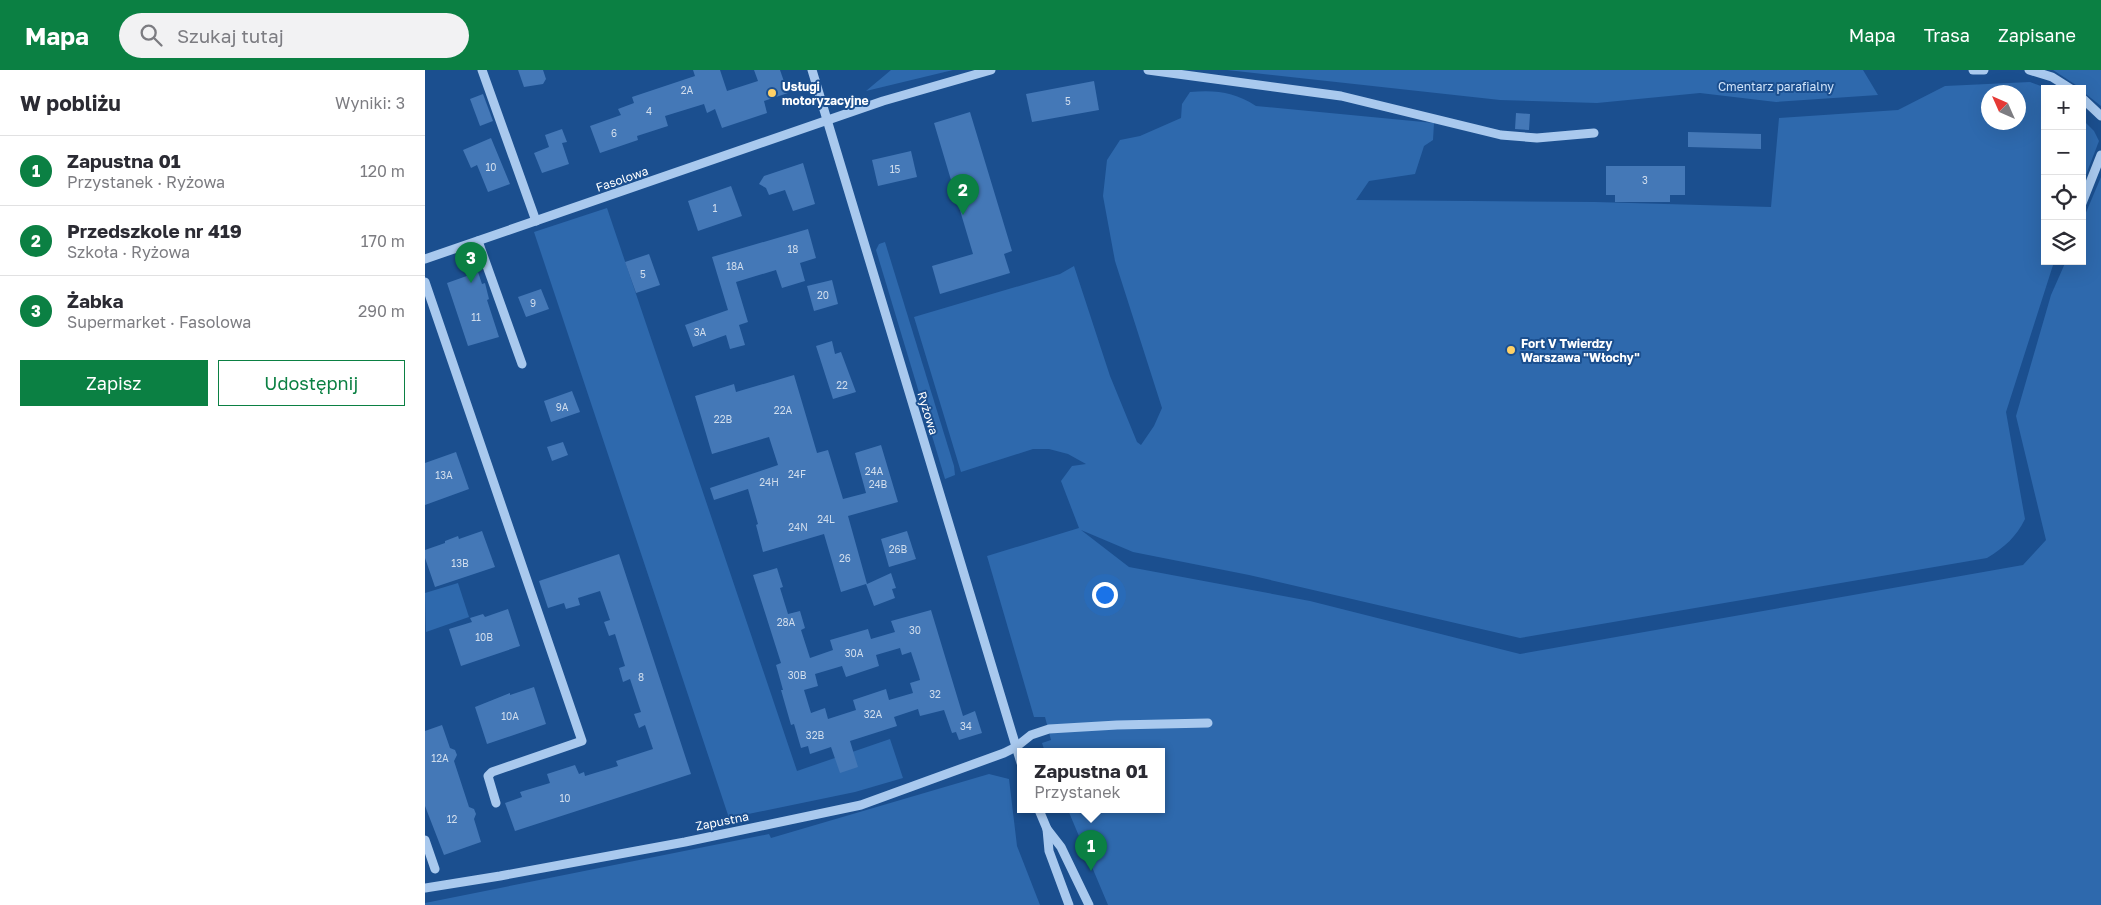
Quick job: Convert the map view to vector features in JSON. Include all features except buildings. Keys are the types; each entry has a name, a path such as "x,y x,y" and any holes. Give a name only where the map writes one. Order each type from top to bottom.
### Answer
{"street":[{"path":"482,70 536,221"},
{"name":"Ryżowa","path":"812,70 1017,750"},
{"name":"Fasolowa","path":"425,259 883,101 991,70"},
{"path":"1148,70 1341,96 1501,135 1537,138 1594,133"},
{"path":"1973,70 1984,70"},
{"path":"2029,70 2053,77 2065,85"},
{"path":"2086,102 2101,116"},
{"path":"2086,193 2101,155"},
{"path":"478,241 522,364"},
{"path":"425,282 582,741 492,772 488,776 496,804"},
{"name":"Zapustna","path":"425,888 667,845 861,804 914,787 1016,747 1031,735 1049,729 1208,723"},
{"path":"1040,813 1047,829 1061,847 1089,905"},
{"path":"1047,829 1049,851 1069,905"},
{"path":"425,840 435,869"}],"green space":[{"path":"891,70 953,70 866,91"},
{"name":"Cmentarz parafialny","path":"1227,70 1863,70 1878,95 1776,102 1700,93 1597,103 1500,100"},
{"path":"2053,70 2101,70 2101,106 2086,94 2086,85 2076,85"},
{"path":"2030,82 2041,86 2041,265 2053,265 2006,412 2025,519 2009,541 1987,558 1520,638 1249,575 1133,552 1081,530 1129,567 1310,601 1520,654 2023,565 2046,540 2016,416 2051,295 2064,265 2086,265 2086,213 2101,177 2101,905 1108,905 1069,813 1165,813 1165,748 1044,748 1042,743 1051,740 1045,717 1034,717 987,556 1079,528 1061,481 1072,466 1086,464 1068,454 1049,449 1033,449 961,472 914,317 1060,274 1074,266 1110,376 1137,442 1141,445 1154,426 1162,408 1115,261 1103,196 1107,160 1120,140 1140,136 1181,118 1182,104 1190,92 1209,91 1225,93 1248,101 1256,106 1434,123 1433,140 1424,146 1415,174 1369,181 1356,200 1595,202 1771,207 1779,118 1898,110 1945,86"},
{"path":"2086,123 2094,131 2099,141 2086,175"},
{"path":"607,208 797,771 890,739 903,778 855,792 729,818 534,232"},
{"path":"885,242 954,466 955,475 945,479 876,250 879,244"},
{"path":"458,583 469,617 426,632 425,593"},
{"path":"989,774 1009,779 1017,846 1040,905 425,905 425,903 769,834 771,838"}],"place":[{"name":"Usługi motoryzacyjne","path":"772,93"},
{"name":"Przedszkole nr 419","path":"963,215"},
{"name":"Żabka","path":"471,283"},
{"name":"Fort V Twierdzy Warszawa \"Włochy\"","path":"1511,350"},
{"name":"Zapustna 01","path":"1091,871"}]}
